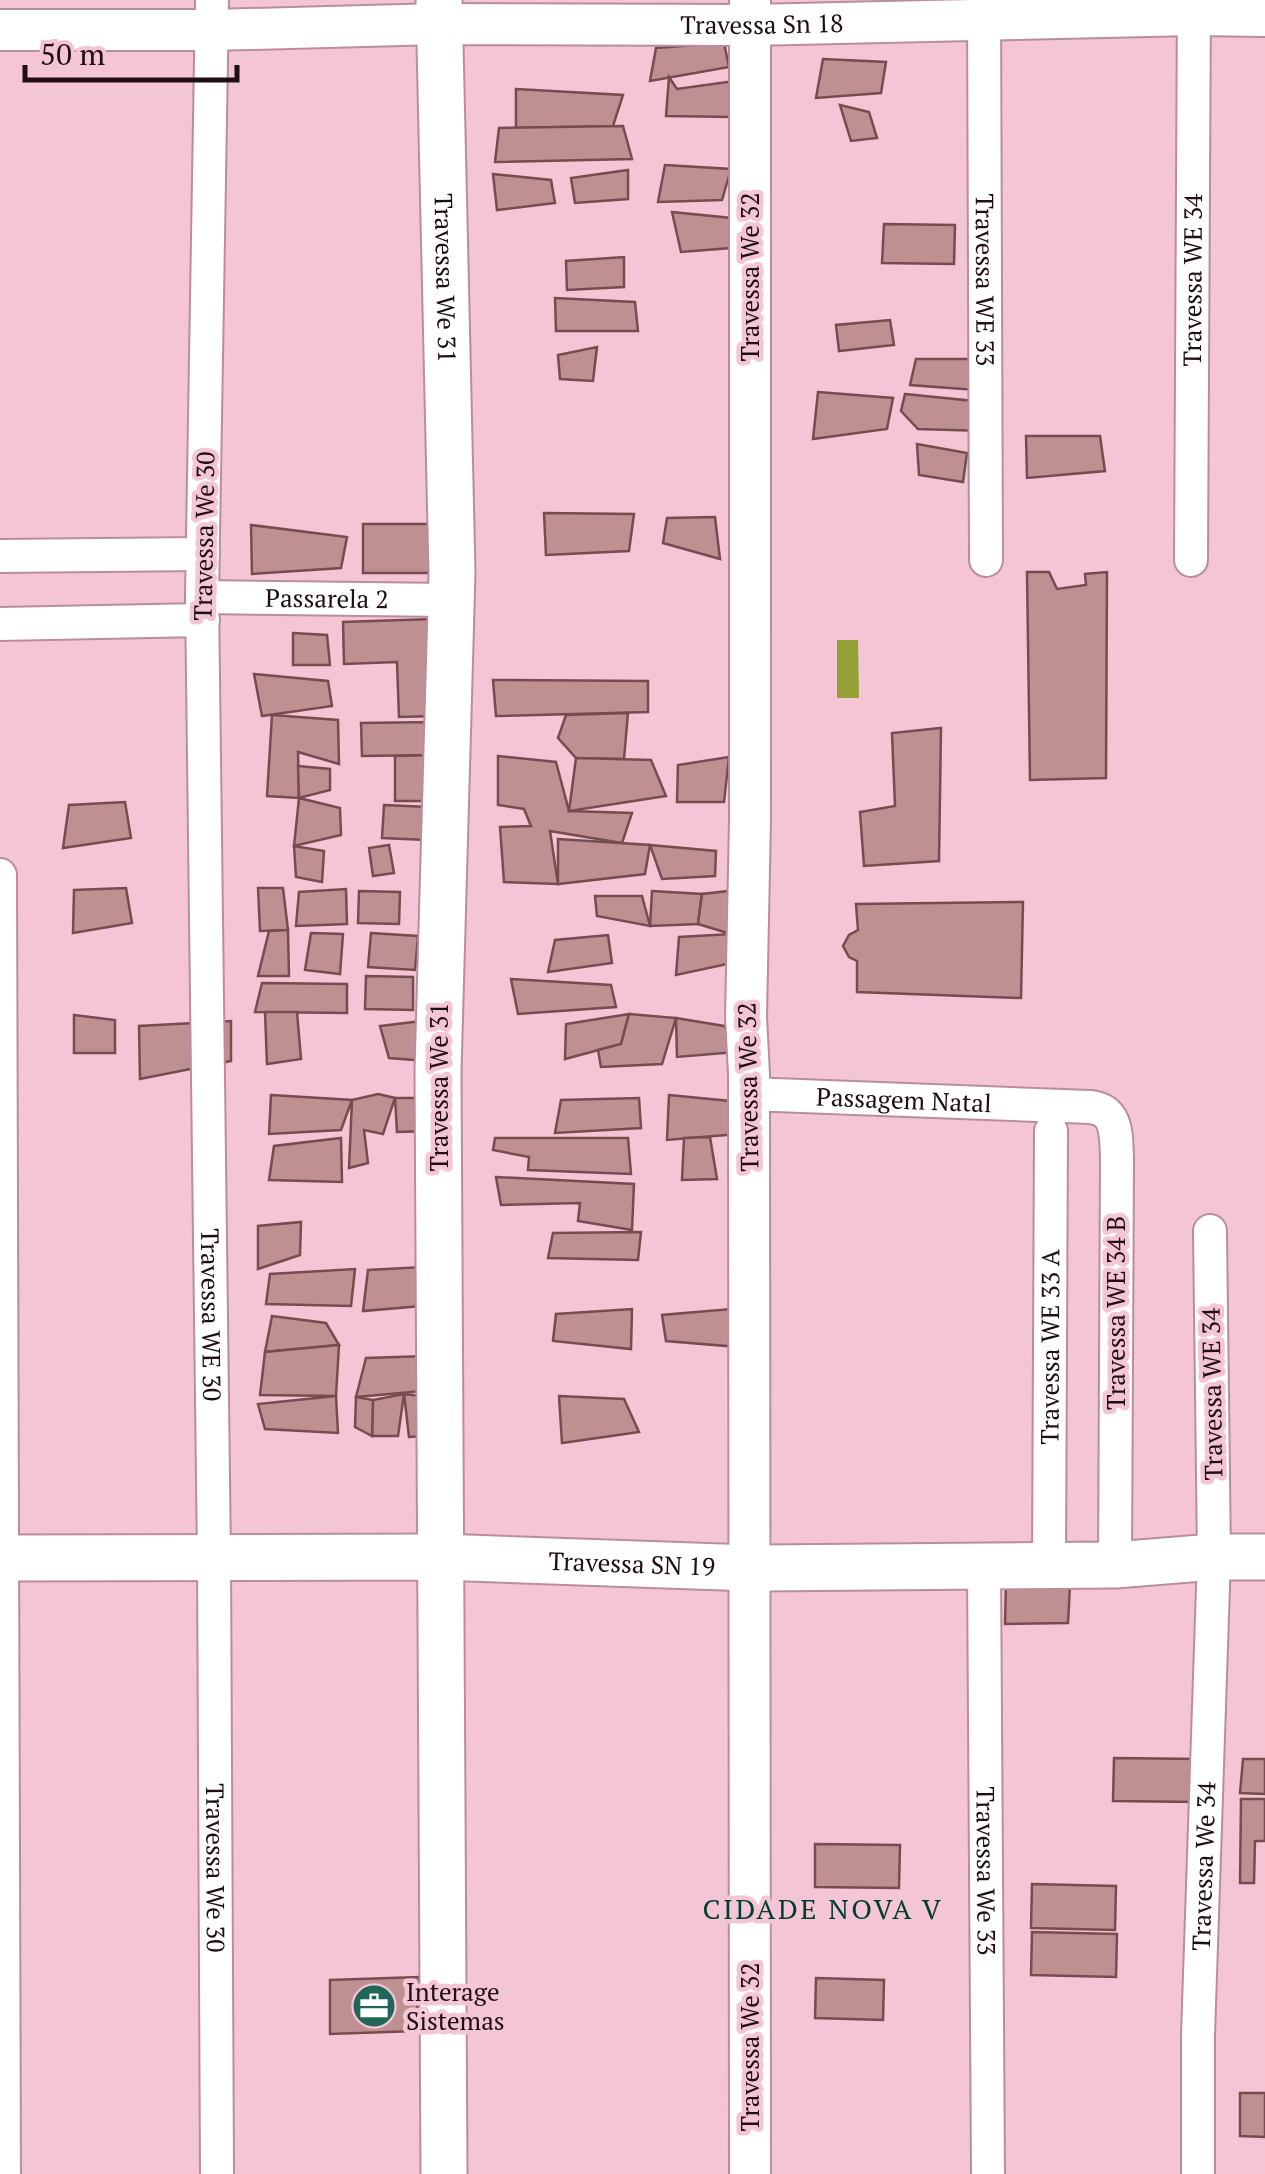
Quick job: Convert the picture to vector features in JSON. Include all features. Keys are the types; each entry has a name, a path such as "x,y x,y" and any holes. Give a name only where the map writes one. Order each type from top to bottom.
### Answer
{"main road":[{"name":"Travessa We 31","path":"439,12 452,553 438,1071 444,2174"},
{"name":"Travessa SN 19","path":"1,1558 440,1558 750,1568 1114,1564 1265,1557"}],"street":[{"name":"Travessa Sn 18","path":"439,12 1194,7 1265,16"},
{"name":"Travessa WE 34","path":"1192,560 1194,7"},
{"name":"Travessa WE 33","path":"984,10 986,560"},
{"path":"0,30 212,15 439,12"},
{"name":"Travessa We 32","path":"750,12 750,820 746,1018 750,2174"},
{"name":"Travessa We 30","path":"208,1072 203,554 212,15"},
{"path":"0,556 203,554"},
{"name":"Passarela 2","path":"0,624 203,609 450,600"},
{"path":"0,875 4,2174"},
{"name":"Travessa WE 30","path":"208,1072 214,1558"},
{"name":"Passagem Natal","path":"749,1094 1056,1118"},
{"name":"Travessa WE 34 B","path":"1056,1118 1102,1108 1116,1128 1114,1564"},
{"name":"Travessa WE 33 A","path":"1050,1564 1056,1118"},
{"name":"Travessa WE 34","path":"1210,1231 1214,1558"},
{"name":"Travessa We 30","path":"214,1558 217,2174"},
{"name":"Travessa We 34","path":"1198,2174 1198,2035 1214,1558"},
{"name":"Travessa We 33","path":"984,1566 988,2174"}],"shaded area":[{"path":"837,640 858,640 859,698 837,698"}],"building":[{"path":"724,43 729,67 650,81 656,48"},
{"path":"823,59 886,62 881,93 816,98"},
{"path":"669,77 677,89 735,81 731,117 666,116"},
{"path":"516,89 623,95 613,126 516,128"},
{"path":"840,105 869,112 877,138 851,141"},
{"path":"623,126 632,159 495,162 499,128"},
{"path":"665,165 731,169 722,200 658,202"},
{"path":"628,170 628,199 575,203 571,178"},
{"path":"493,174 551,180 555,203 497,210"},
{"path":"672,212 731,218 731,248 681,252"},
{"path":"884,224 955,225 954,264 882,263"},
{"path":"624,257 624,287 567,290 566,261"},
{"path":"555,298 635,302 638,331 556,331"},
{"path":"890,320 894,345 839,351 836,325"},
{"path":"597,347 593,381 560,379 558,355"},
{"path":"916,359 985,359 976,390 910,385"},
{"path":"818,392 893,398 887,429 813,439"},
{"path":"905,394 984,402 985,431 918,429 901,411"},
{"path":"1026,436 1100,436 1105,471 1027,478"},
{"path":"917,444 967,453 963,482 919,475"},
{"path":"544,513 634,514 629,551 546,555"},
{"path":"715,517 720,559 663,543 667,518"},
{"path":"363,524 438,524 438,573 363,573"},
{"path":"251,525 347,537 341,568 252,574"},
{"path":"1027,572 1049,572 1057,589 1086,585 1085,574 1107,572 1106,778 1030,780"},
{"path":"433,619 436,716 399,717 397,662 344,664 343,622"},
{"path":"293,633 327,635 330,665 293,665"},
{"path":"254,674 328,681 332,706 262,716"},
{"path":"493,680 648,681 648,712 496,716"},
{"path":"628,713 624,759 576,758 558,738 566,715"},
{"path":"272,715 338,720 339,764 298,752 299,798 267,796"},
{"path":"434,722 434,755 362,756 361,723"},
{"path":"941,728 939,861 864,866 860,812 895,806 892,733"},
{"path":"434,755 435,801 395,801 395,756"},
{"path":"498,756 556,762 569,811 632,813 622,843 550,831 558,884 504,882 500,827 531,826 524,809 498,805"},
{"path":"729,757 724,802 677,802 678,765"},
{"path":"576,758 651,760 666,796 569,811"},
{"path":"298,766 330,769 330,790 299,798"},
{"path":"299,798 340,808 341,835 294,846"},
{"path":"125,802 131,838 63,848 69,805"},
{"path":"384,805 428,807 426,840 382,838"},
{"path":"558,839 650,845 645,874 558,884"},
{"path":"389,845 394,873 373,876 369,848"},
{"path":"650,845 716,851 715,876 662,879"},
{"path":"294,846 324,851 322,882 296,877"},
{"path":"126,888 132,923 73,933 74,890"},
{"path":"258,888 283,888 288,930 260,931"},
{"path":"346,889 347,924 296,926 299,892"},
{"path":"359,891 400,892 399,924 358,923"},
{"path":"652,891 702,894 698,924 650,926"},
{"path":"729,891 731,934 698,924 702,894"},
{"path":"595,896 642,896 650,926 597,916"},
{"path":"1023,902 1021,998 857,992 857,961 849,957 843,946 849,935 858,930 856,904"},
{"path":"288,930 289,976 258,976 269,931"},
{"path":"311,933 343,934 340,974 305,970"},
{"path":"371,933 418,936 415,970 368,967"},
{"path":"731,934 732,963 676,975 679,937"},
{"path":"608,935 612,963 548,972 555,940"},
{"path":"366,976 413,977 413,1010 365,1009"},
{"path":"511,979 611,985 616,1007 518,1014"},
{"path":"262,983 347,984 347,1013 255,1012"},
{"path":"265,1012 297,1012 301,1059 267,1064"},
{"path":"629,1014 621,1044 565,1059 566,1024"},
{"path":"629,1014 676,1018 662,1064 601,1067 598,1050 621,1044"},
{"path":"74,1015 115,1020 115,1053 74,1053"},
{"path":"676,1018 724,1026 748,1051 677,1057"},
{"path":"231,1021 231,1061 140,1079 139,1026"},
{"path":"422,1021 426,1061 389,1058 380,1026"},
{"path":"378,1094 395,1098 383,1134 364,1130 368,1163 349,1168 352,1100"},
{"path":"271,1095 352,1100 341,1130 269,1134"},
{"path":"669,1095 740,1102 738,1134 667,1140"},
{"path":"395,1098 428,1098 430,1131 397,1132"},
{"path":"639,1098 641,1128 555,1133 561,1100"},
{"path":"710,1137 717,1179 682,1180 684,1138"},
{"path":"341,1138 342,1182 269,1180 274,1146"},
{"path":"495,1138 628,1138 631,1174 528,1170 529,1157 493,1150"},
{"path":"496,1177 634,1184 632,1230 578,1221 580,1203 501,1205"},
{"path":"301,1222 300,1255 258,1269 258,1226"},
{"path":"641,1232 638,1260 548,1258 553,1233"},
{"path":"423,1267 421,1306 363,1311 368,1270"},
{"path":"355,1269 351,1306 266,1304 270,1274"},
{"path":"632,1309 631,1349 553,1341 556,1314"},
{"path":"731,1309 739,1347 666,1341 662,1315"},
{"path":"272,1316 326,1323 339,1345 265,1352"},
{"path":"339,1345 336,1396 260,1395 265,1352"},
{"path":"427,1356 434,1390 356,1397 366,1358"},
{"path":"404,1394 398,1436 372,1436 373,1400"},
{"path":"404,1394 430,1397 423,1436 409,1437"},
{"path":"336,1396 338,1433 265,1429 258,1404"},
{"path":"559,1396 624,1399 639,1432 562,1443"},
{"path":"356,1397 373,1400 372,1436 355,1427"},
{"path":"1006,1581 1070,1586 1068,1623 1005,1624"},
{"path":"1114,1758 1198,1759 1198,1802 1113,1801"},
{"path":"1243,1759 1265,1759 1265,1794 1240,1793"},
{"path":"1241,1799 1265,1799 1265,1841 1255,1841 1254,1883 1240,1883"},
{"path":"815,1844 900,1845 899,1888 815,1887"},
{"path":"1032,1884 1116,1886 1115,1930 1031,1928"},
{"path":"1032,1932 1117,1934 1116,1977 1031,1975"},
{"name":"Interage Sistemas","path":"419,1977 416,2031 330,2034 330,1980"},
{"path":"816,1978 884,1980 883,2020 815,2018"},
{"path":"1240,2093 1265,2093 1265,2137 1240,2136"}],"place":[{"name":"Interage Sistemas","path":"374,2006"}],"district":[{"name":"CIDADE NOVA V","path":"823,1909"}]}
